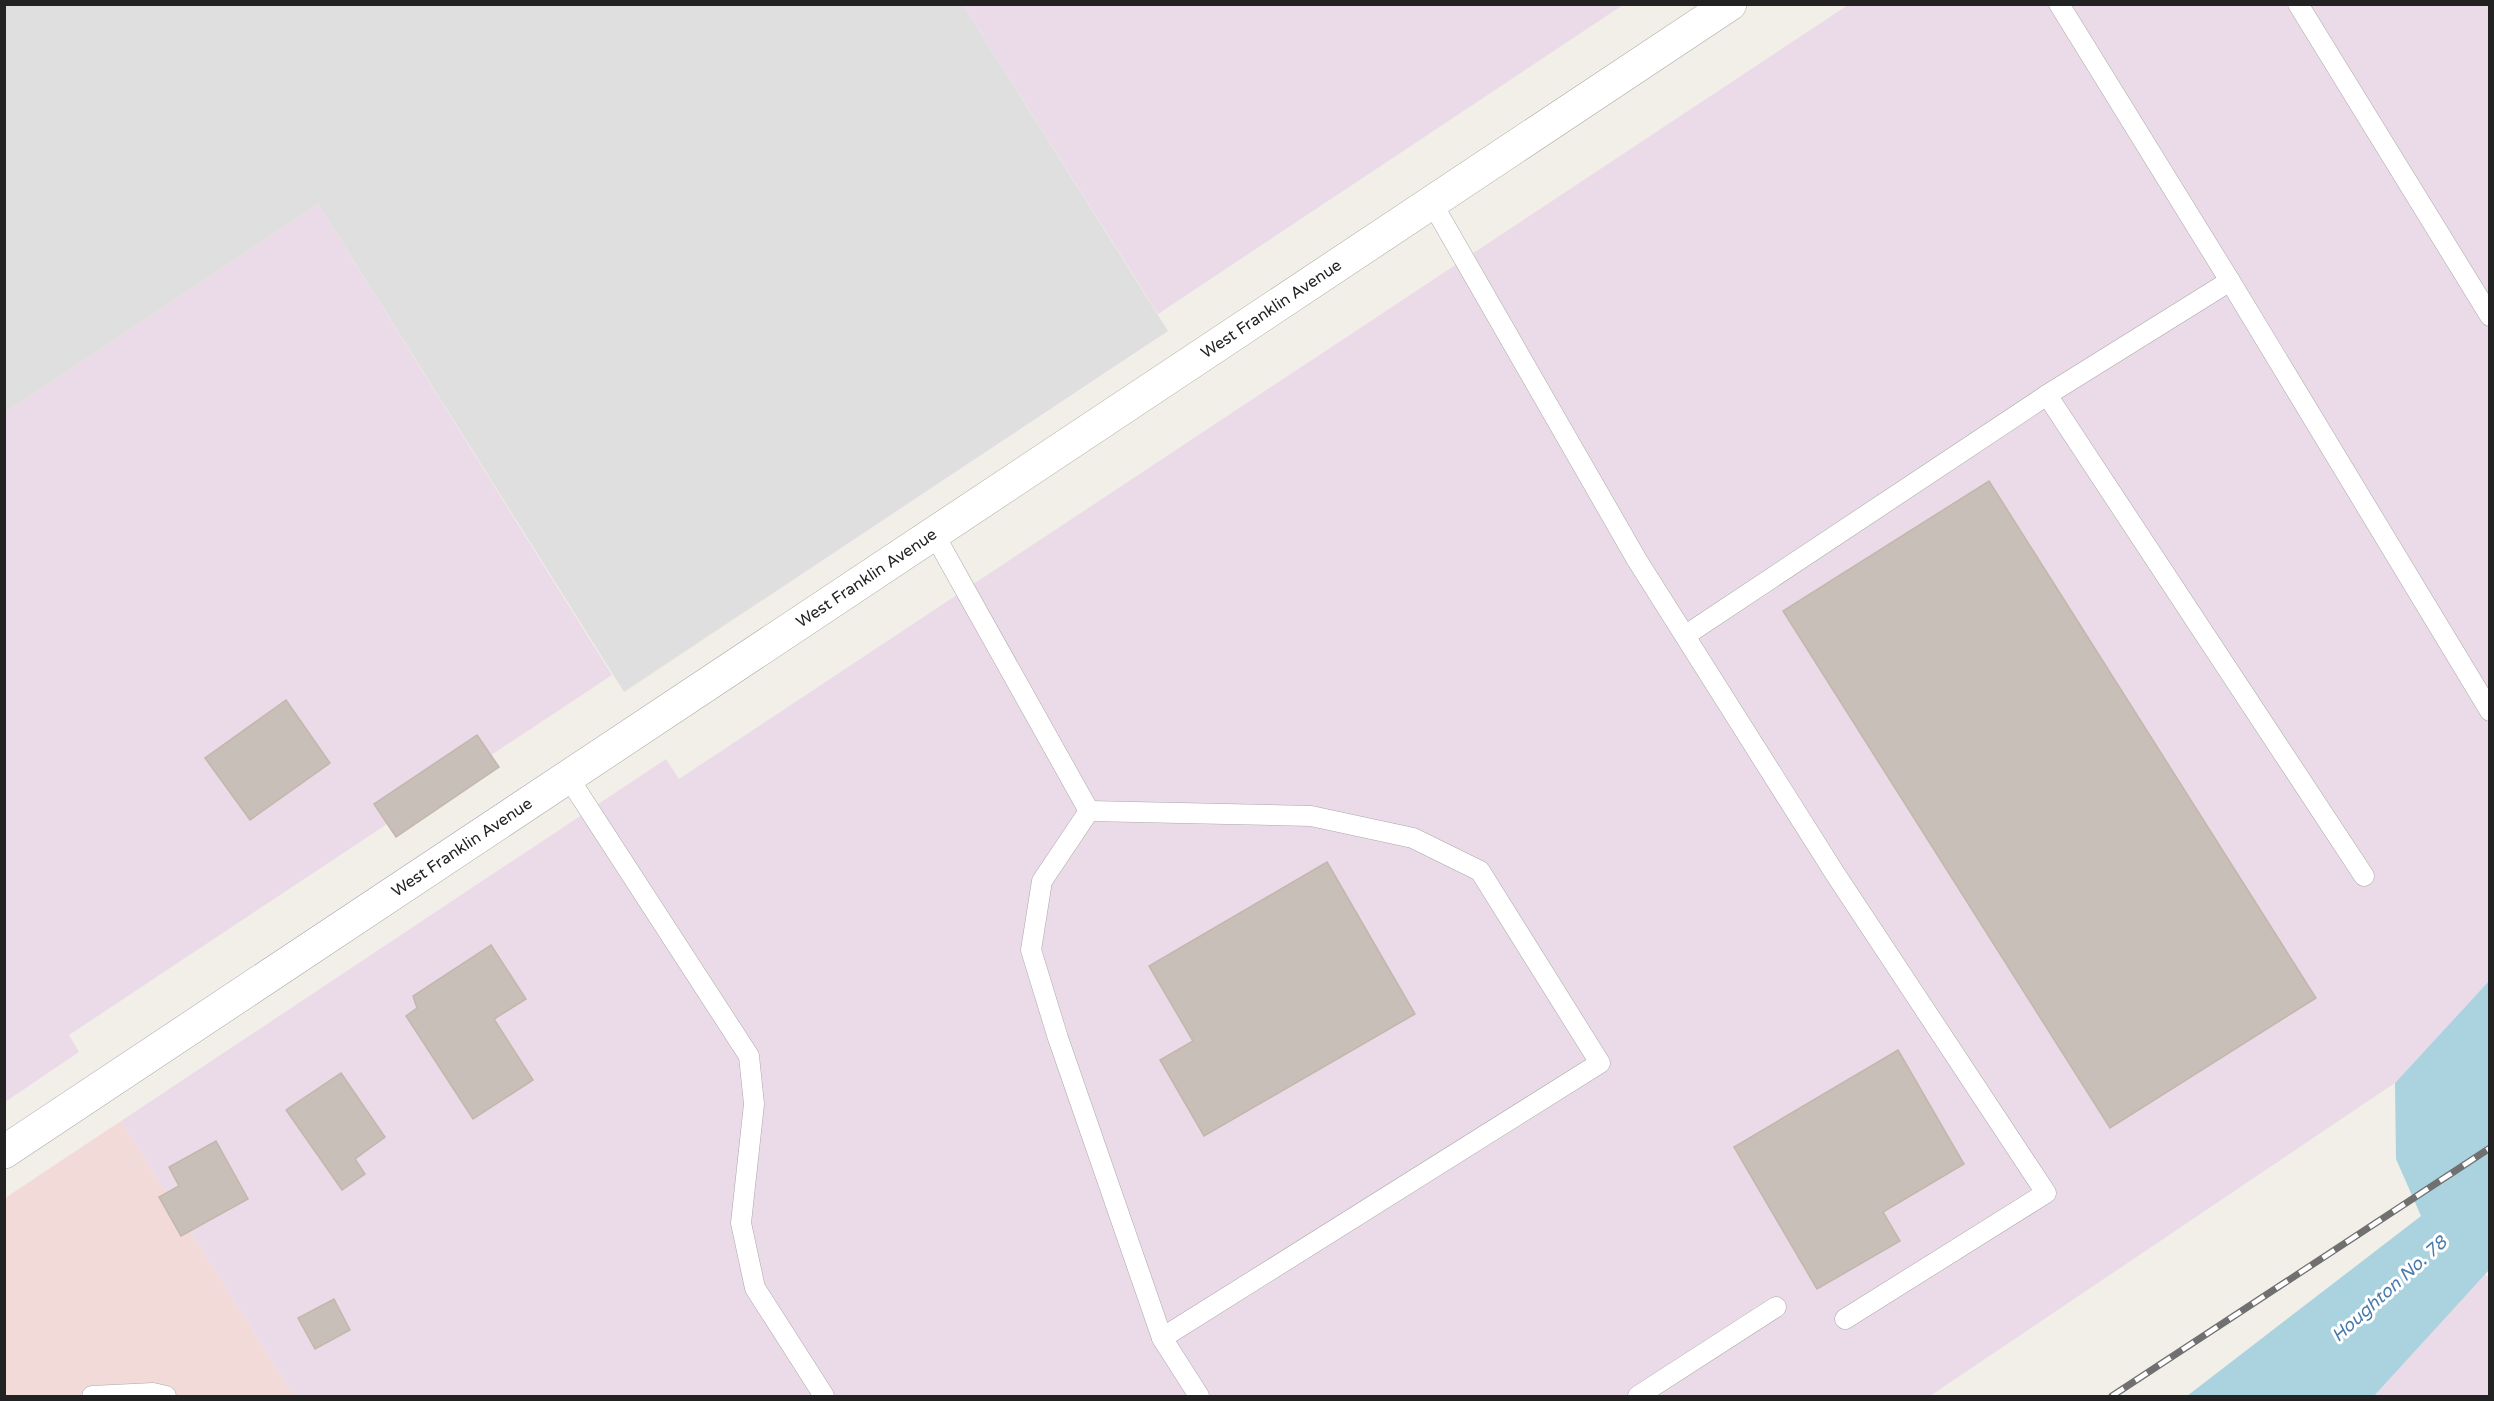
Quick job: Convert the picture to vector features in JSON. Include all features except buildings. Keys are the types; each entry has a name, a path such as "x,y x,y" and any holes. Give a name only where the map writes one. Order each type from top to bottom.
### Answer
{"street":[{"name":"West Franklin Avenue","path":"4,1152 1722,7"}],"lane":[{"path":"2059,4 2230,281 2490,711"},
{"path":"2298,4 2490,316"},
{"path":"1431,203 1637,560 1834,873 2046,1193 1845,1319"},
{"path":"1686,635 2047,395 2230,281"},
{"path":"2047,395 2364,876"},
{"path":"934,534 1089,810"},
{"path":"568,777 749,1056 754,1104 741,1223 754,1288 824,1396"},
{"path":"1089,810 1311,816 1413,838 1480,871 1600,1063 1162,1338"},
{"path":"1089,810 1042,881 1031,950 1058,1038 1162,1338 1199,1396"},
{"path":"1638,1396 1776,1307"},
{"path":"92,1396 153,1393 166,1396"}],"shaded area":[{"path":"5,5 963,5 1168,331 624,692 318,204 5,413"},
{"path":"963,5 1623,5 1158,314"},
{"path":"1848,5 2489,5 2489,981 2395,1083 1930,1396 294,1396 121,1121 666,759 679,779"},
{"path":"318,204 612,675 69,1035 79,1052 5,1102 5,413"},
{"path":"121,1121 294,1396 5,1396 5,1198"},
{"path":"2485,1273 2490,1280 2489,1396 2374,1396"}],"water":[{"name":"Houghton No. 78","path":"2489,981 2489,1270 2374,1396 2187,1396 2421,1216 2396,1159 2395,1083"}],"railway":[{"path":"2112,1396 2490,1148"}]}
